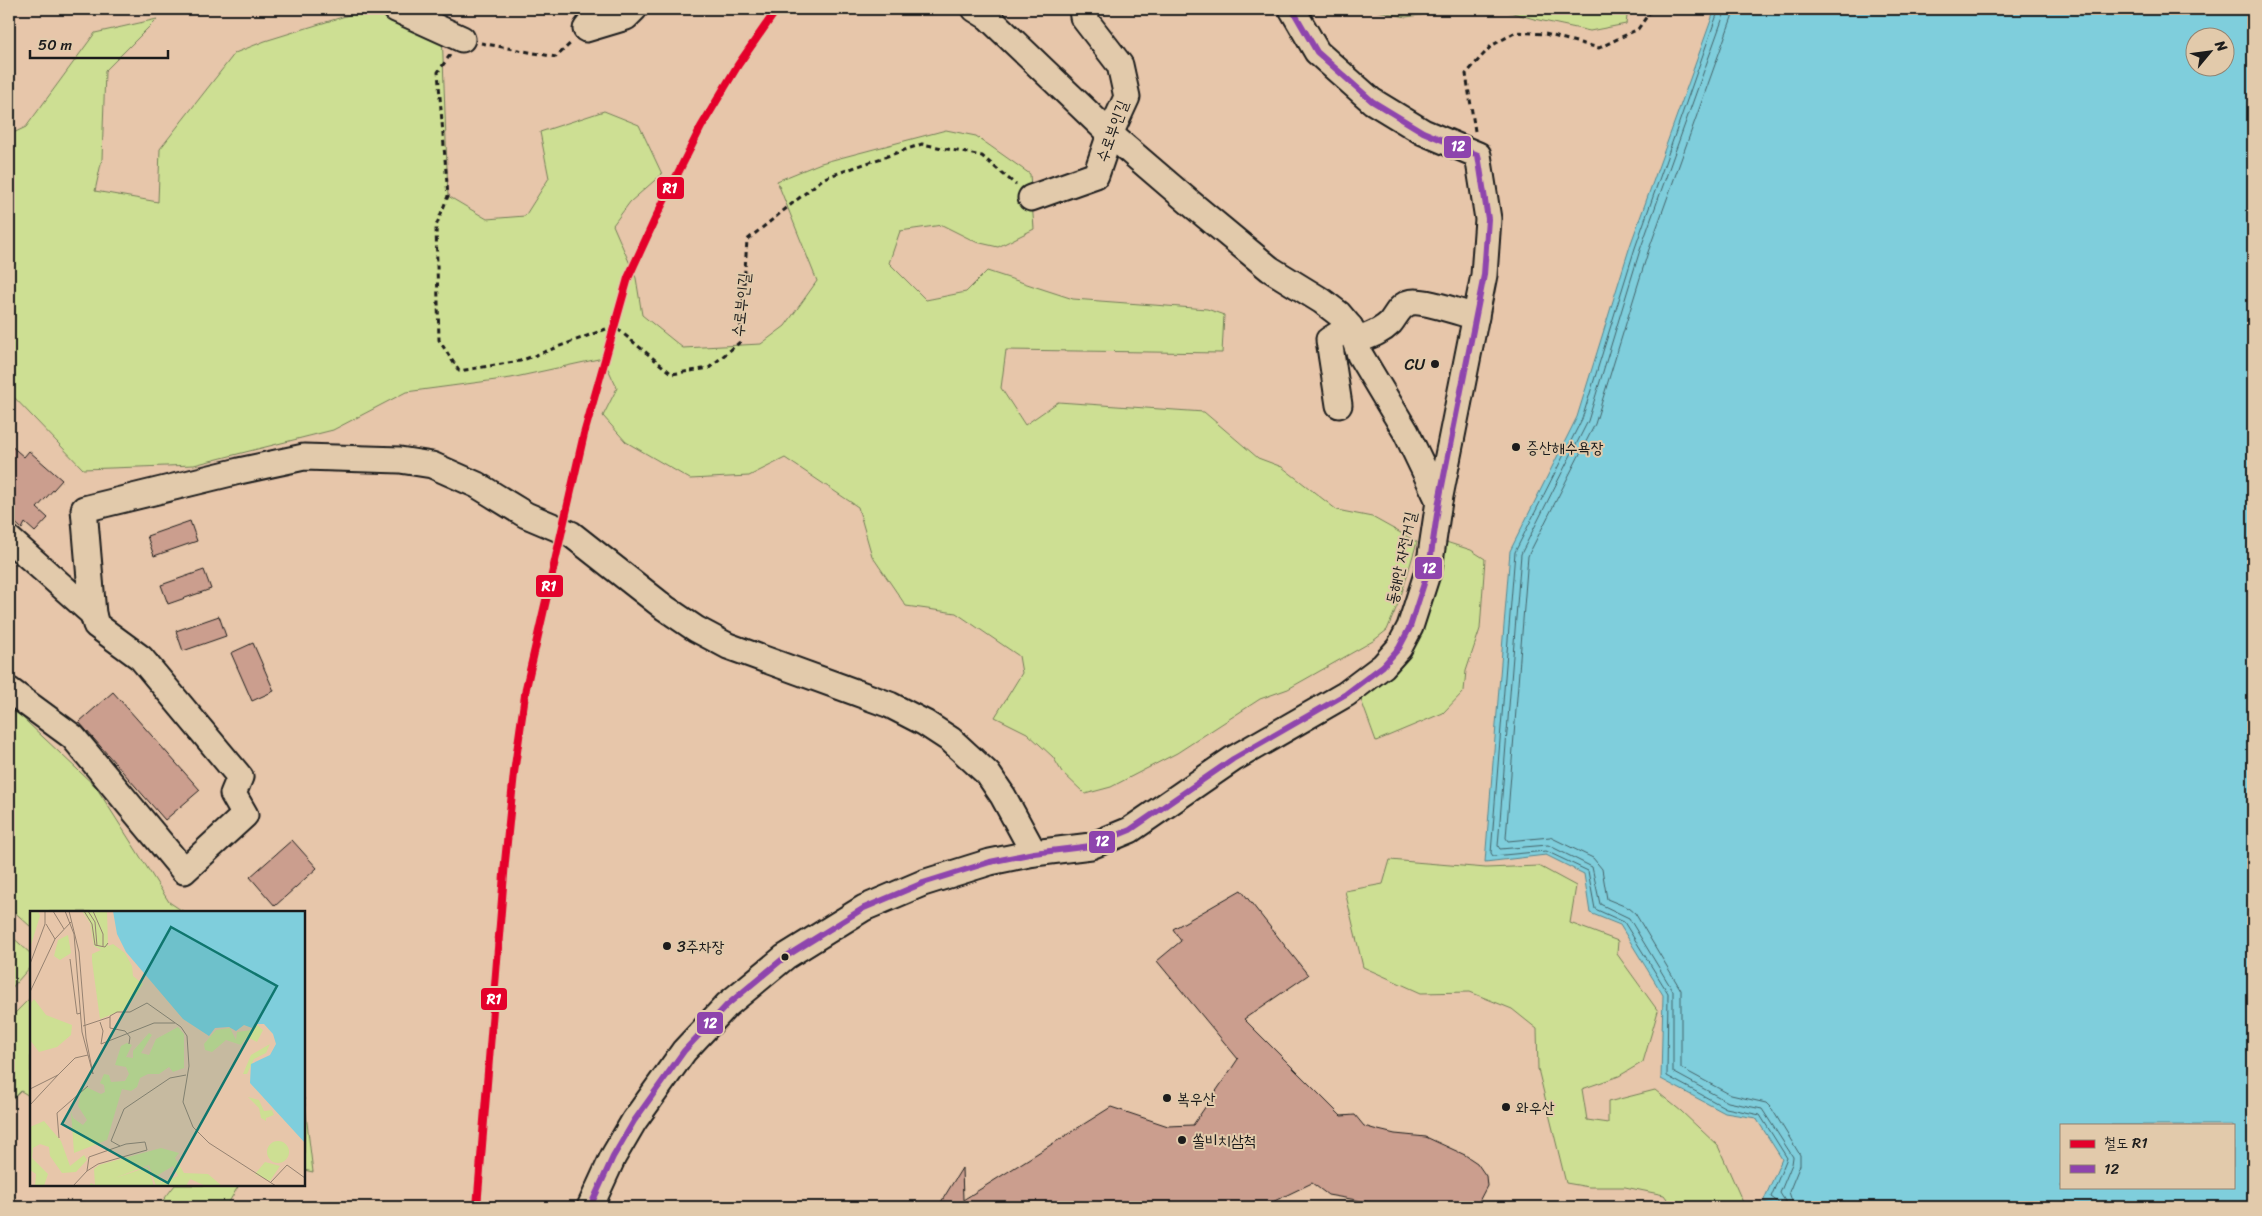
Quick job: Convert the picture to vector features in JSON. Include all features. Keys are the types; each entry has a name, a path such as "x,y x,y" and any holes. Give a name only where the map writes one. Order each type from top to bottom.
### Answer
{"street":[{"path":"396,9 462,39"},
{"path":"586,29 601,9"},
{"path":"586,29 626,17 634,9"},
{"path":"975,9 988,17 1110,134 1270,270 1322,301 1339,314 1353,334 1360,355 1406,432 1439,501"},
{"name":"수로부인길","path":"1031,198 1096,175 1110,134 1127,97 1120,65 1083,17 1082,9"},
{"path":"590,1207 613,1157 660,1084 702,1030 754,981 811,939 864,908 922,883 990,862 1034,853 1091,846 1130,830 1233,759 1346,694 1383,666 1399,648 1410,627 1429,568 1439,501 1484,275 1488,219 1478,155 1423,132 1372,101 1316,52 1292,9"},
{"path":"1339,405 1329,340 1382,330 1392,322 1399,309 1409,302 1423,303 1476,317"},
{"path":"9,690 73,737 184,871 245,814 233,794 240,777 141,658 96,625 92,614 84,508 304,457 400,460 432,465 477,484 526,515 571,534 665,608 728,646 890,705 925,723 951,740 988,774 1008,804 1034,853"},
{"path":"9,539 92,614"}],"path":[{"path":"1478,155 1466,74 1490,46 1516,32 1545,34 1599,48 1638,29 1652,9"},
{"path":"462,39 556,57 586,29"},
{"name":"수로부인길","path":"462,39 438,72 448,196 436,226 438,340 459,371 520,361 614,326 672,374 710,368 740,342 747,240 824,178 922,144 982,156 1031,198"}],"green space":[{"path":"368,9 442,30 448,196 487,219 525,216 549,178 540,132 604,111 639,125 662,174 630,202 613,225 636,278 642,315 683,348 761,344 785,326 817,281 777,181 821,163 946,130 976,136 1030,174 1034,229 998,247 976,242 942,225 900,231 889,263 926,300 966,292 987,271 1073,299 1207,309 1224,315 1222,353 1006,350 1001,388 1025,425 1058,402 1204,412 1258,458 1282,467 1337,510 1372,517 1417,542 1400,599 1387,630 1373,641 1288,689 1260,699 1177,753 1111,787 1085,794 1062,772 1053,757 1027,733 995,717 1022,673 1019,656 956,613 906,606 872,556 858,507 785,458 749,476 690,479 626,442 603,416 617,388 603,358 511,378 406,392 333,430 194,465 83,469 9,392 9,135 26,127 95,33 157,19 105,71 102,159 95,191 158,202 160,149 235,53 265,41"},
{"path":"1369,9 1461,9 1406,17"},
{"path":"1499,9 1628,9 1626,24 1590,31"},
{"path":"1446,542 1471,550 1485,559 1480,629 1466,671 1464,691 1443,713 1376,741 1360,697 1422,631 1434,593"},
{"path":"9,705 96,787 169,902 182,911 30,911 30,926 9,907"},
{"path":"1390,860 1486,868 1539,866 1576,886 1570,923 1618,941 1617,954 1658,1011 1643,1062 1619,1076 1582,1089 1587,1120 1608,1123 1608,1102 1655,1090 1681,1111 1718,1146 1745,1207 1673,1207 1664,1195 1625,1187 1589,1187 1566,1183 1538,1069 1537,1029 1512,1009 1470,992 1421,993 1363,967 1345,891 1383,884"},
{"path":"9,934 30,953 30,967 9,991"},
{"path":"30,998 30,1096 21,1091 9,1103 9,1019"},
{"path":"305,1106 313,1172 305,1170"},
{"path":"174,1186 238,1186 226,1207 158,1207"}],"water":[{"path":"1715,9 2253,9 2253,1207 1784,1207 1763,1202 1782,1159 1756,1118 1725,1113 1661,1079 1663,995 1620,925 1590,913 1584,874 1546,855 1485,862 1510,551 1577,417 1630,246"}],"building":[{"path":"9,444 24,457 29,451 62,480 37,508 48,518 35,532 25,523 22,529 9,517"},
{"path":"190,521 197,541 154,556 147,536"},
{"path":"204,570 211,589 168,604 161,585"},
{"path":"219,616 226,636 183,651 176,631"},
{"path":"253,643 274,691 252,701 231,653"},
{"path":"113,692 200,790 165,820 79,722"},
{"path":"292,840 317,868 275,906 250,877"},
{"path":"1241,890 1308,975 1244,1019 1341,1116 1355,1115 1364,1126 1374,1129 1395,1134 1426,1137 1465,1155 1477,1163 1486,1176 1487,1186 1476,1207 1413,1207 1402,1204 1379,1204 1328,1195 1312,1183 1262,1207 938,1207 962,1168 963,1200 1111,1107 1168,1126 1193,1125 1238,1059 1157,961 1181,941 1173,929"}],"rail line":[{"name":"R1","path":"477,1207 514,773 526,688 584,434 628,278 701,127 738,65 777,9"}],"transit line":[{"name":"12","path":"590,1207 613,1157 634,1121 684,1051 727,1005 785,957 864,908 923,883 990,862 1034,853 1091,846 1130,830 1233,759 1346,694 1383,666 1399,648 1410,627 1429,568 1439,501 1484,275 1488,219 1478,155 1423,132 1372,101 1317,52 1292,9"}],"place":[{"name":"CU","path":"1435,364"},
{"name":"증산해수욕장","path":"1516,447"},
{"name":"3주차장","path":"667,946"},
{"name":"복우산","path":"1167,1098"},
{"name":"와우산","path":"1506,1107"},
{"name":"쏠비치삼척","path":"1182,1140"}]}
